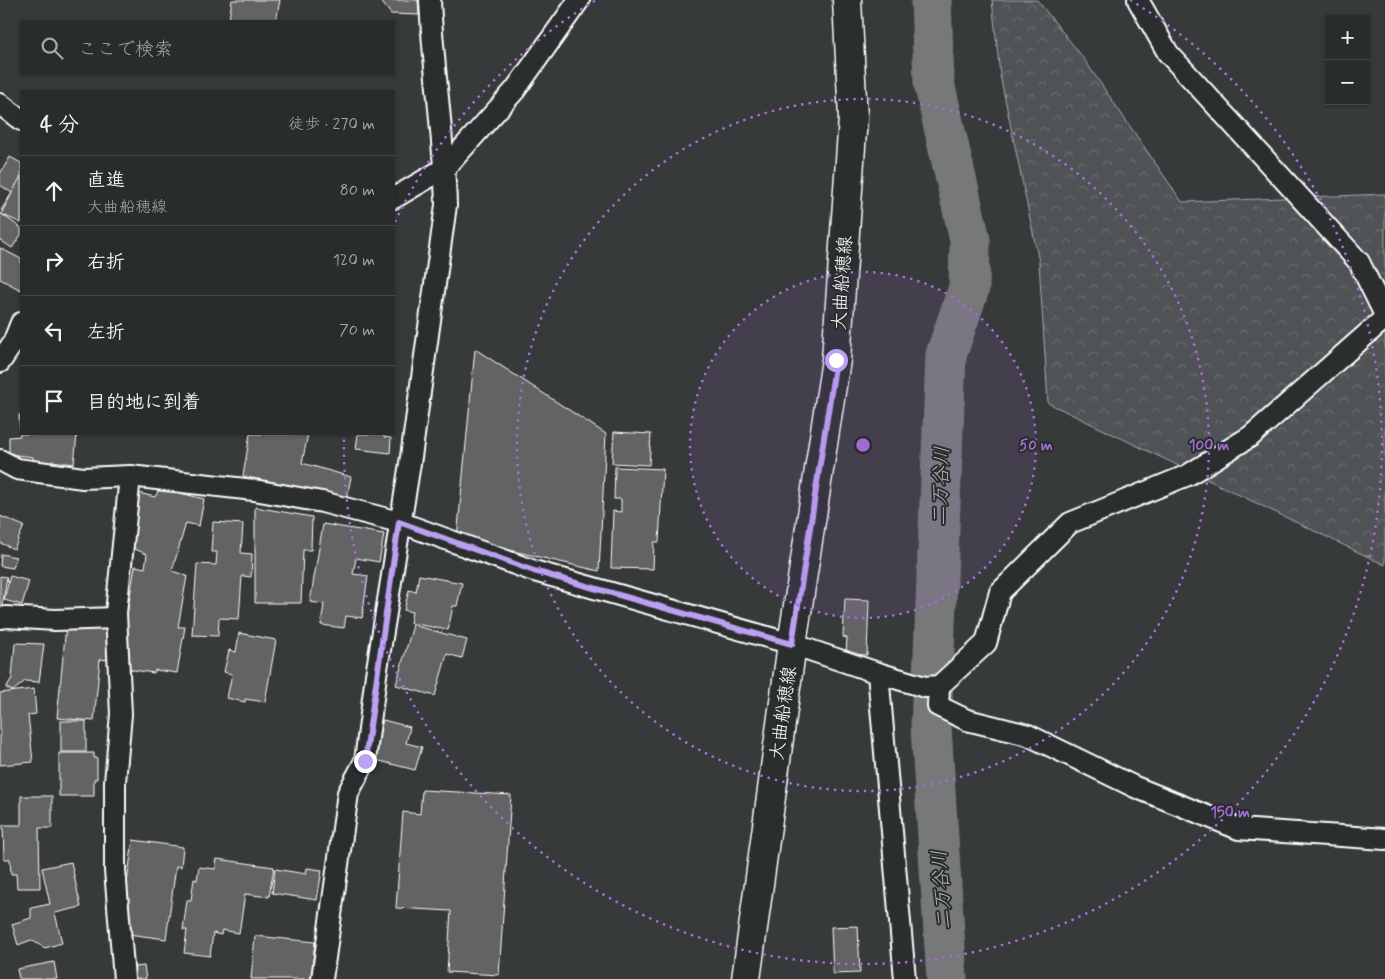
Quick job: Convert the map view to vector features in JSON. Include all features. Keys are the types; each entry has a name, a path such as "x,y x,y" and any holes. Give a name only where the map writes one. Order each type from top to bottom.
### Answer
{"main road":[{"name":"大曲船穂線","path":"746,979 792,644 836,360 853,118 846,0"}],"street":[{"path":"322,979 348,793 365,761 446,205 445,168 432,41 430,0"},
{"path":"395,197 445,168 515,90 579,0"},
{"path":"0,460 17,469 84,478 130,476 264,492 322,502 399,522 534,571 792,644 925,687 939,686 986,643 1000,592 1050,540 1070,523 1188,475 1251,436 1385,317 1359,262 1168,53 1138,0"},
{"path":"0,104 20,119"},
{"path":"0,362 13,343 20,326"},
{"path":"124,979 115,870 115,782 121,714 116,618 130,476"},
{"path":"0,618 55,620 116,618"},
{"path":"878,673 906,979"},
{"path":"939,686 938,706 967,720 1028,734 1135,787 1238,829 1385,839"}],"green space":[{"path":"992,0 1037,0 1081,55 1182,202 1385,194 1385,565 1048,403 1039,262 1000,75"}],"building":[{"path":"232,0 280,0 276,20 229,19"},
{"path":"380,0 418,0 419,15 391,14"},
{"path":"10,157 20,162 20,221 1,210 12,193 0,185 0,174"},
{"path":"20,178 20,223 1,214"},
{"path":"0,213 20,227 20,236 12,248 0,240"},
{"path":"0,248 20,258 20,289 0,279"},
{"path":"475,349 606,434 599,571 457,538"},
{"path":"19,415 20,435 77,435 74,464 52,461 51,464 33,462 33,457 9,454 9,437 20,436"},
{"path":"614,432 651,434 649,465 612,463"},
{"path":"250,435 308,435 302,463 351,477 345,506 243,476"},
{"path":"358,435 384,435 384,437 391,438 390,453 356,449"},
{"path":"615,467 663,469 659,542 654,542 653,569 611,568 613,511 621,512 621,499 614,499"},
{"path":"160,488 204,499 199,526 186,523 172,571 187,576 178,627 185,627 177,673 155,670 154,673 126,669 123,660 127,614 135,566 145,568 147,554 130,547 134,492 155,497"},
{"path":"255,507 312,517 311,550 303,550 301,603 255,603"},
{"path":"0,516 24,526 14,549 0,543"},
{"path":"213,522 243,524 241,553 252,554 251,577 242,576 239,619 219,618 218,636 192,635 197,564 216,565 217,552 211,552"},
{"path":"323,524 384,534 379,562 356,558 353,574 368,576 362,618 346,616 344,628 321,625 324,604 310,602"},
{"path":"1,554 16,557 13,568 0,566"},
{"path":"419,575 462,583 457,606 453,606 448,630 410,623 412,612 404,610 409,590 416,592"},
{"path":"0,576 7,577 1,612 0,612"},
{"path":"10,576 29,581 22,605 4,600"},
{"path":"845,599 869,600 867,655 846,654 847,638 843,637"},
{"path":"110,624 107,660 100,659 94,721 57,718 66,626"},
{"path":"413,625 467,640 462,658 447,654 435,696 396,685"},
{"path":"239,633 276,640 265,702 245,699 245,702 227,698 232,674 224,672 229,650 236,652"},
{"path":"15,643 44,644 39,682 25,681 13,691 6,688 12,678"},
{"path":"34,689 36,714 28,715 33,762 0,765 0,693"},
{"path":"383,720 410,727 406,743 422,747 415,770 372,759"},
{"path":"61,721 86,721 86,752 61,752"},
{"path":"59,753 94,753 94,758 97,758 97,779 94,779 94,796 59,796"},
{"path":"422,790 511,795 499,975 447,972 451,911 396,908 403,812 420,814"},
{"path":"21,796 52,796 52,828 39,828 40,888 17,888 16,874 11,874 10,859 4,859 3,825 21,825"},
{"path":"133,840 183,847 181,867 176,866 166,939 120,933"},
{"path":"217,859 274,867 269,897 245,894 239,933 222,930 221,935 213,933 210,956 184,953 187,930 183,930 187,900 191,900 194,879 197,880 199,867 215,869"},
{"path":"71,862 81,907 55,913 62,943 45,948 31,940 18,945 12,924 31,918 31,908 50,904 42,868"},
{"path":"307,868 322,870 317,900 272,893 275,869 306,874"},
{"path":"858,926 860,973 833,974 831,927"},
{"path":"255,936 315,942 311,979 251,979"},
{"path":"54,962 57,979 19,979 17,969"},
{"path":"144,966 146,979 127,979 126,968"}],"waterway":[{"name":"二万谷川","path":"931,0 934,83 970,240 969,288 946,355 931,727 947,979"}],"route":[{"path":"365,761 399,522 534,571 792,644 836,360"}]}
